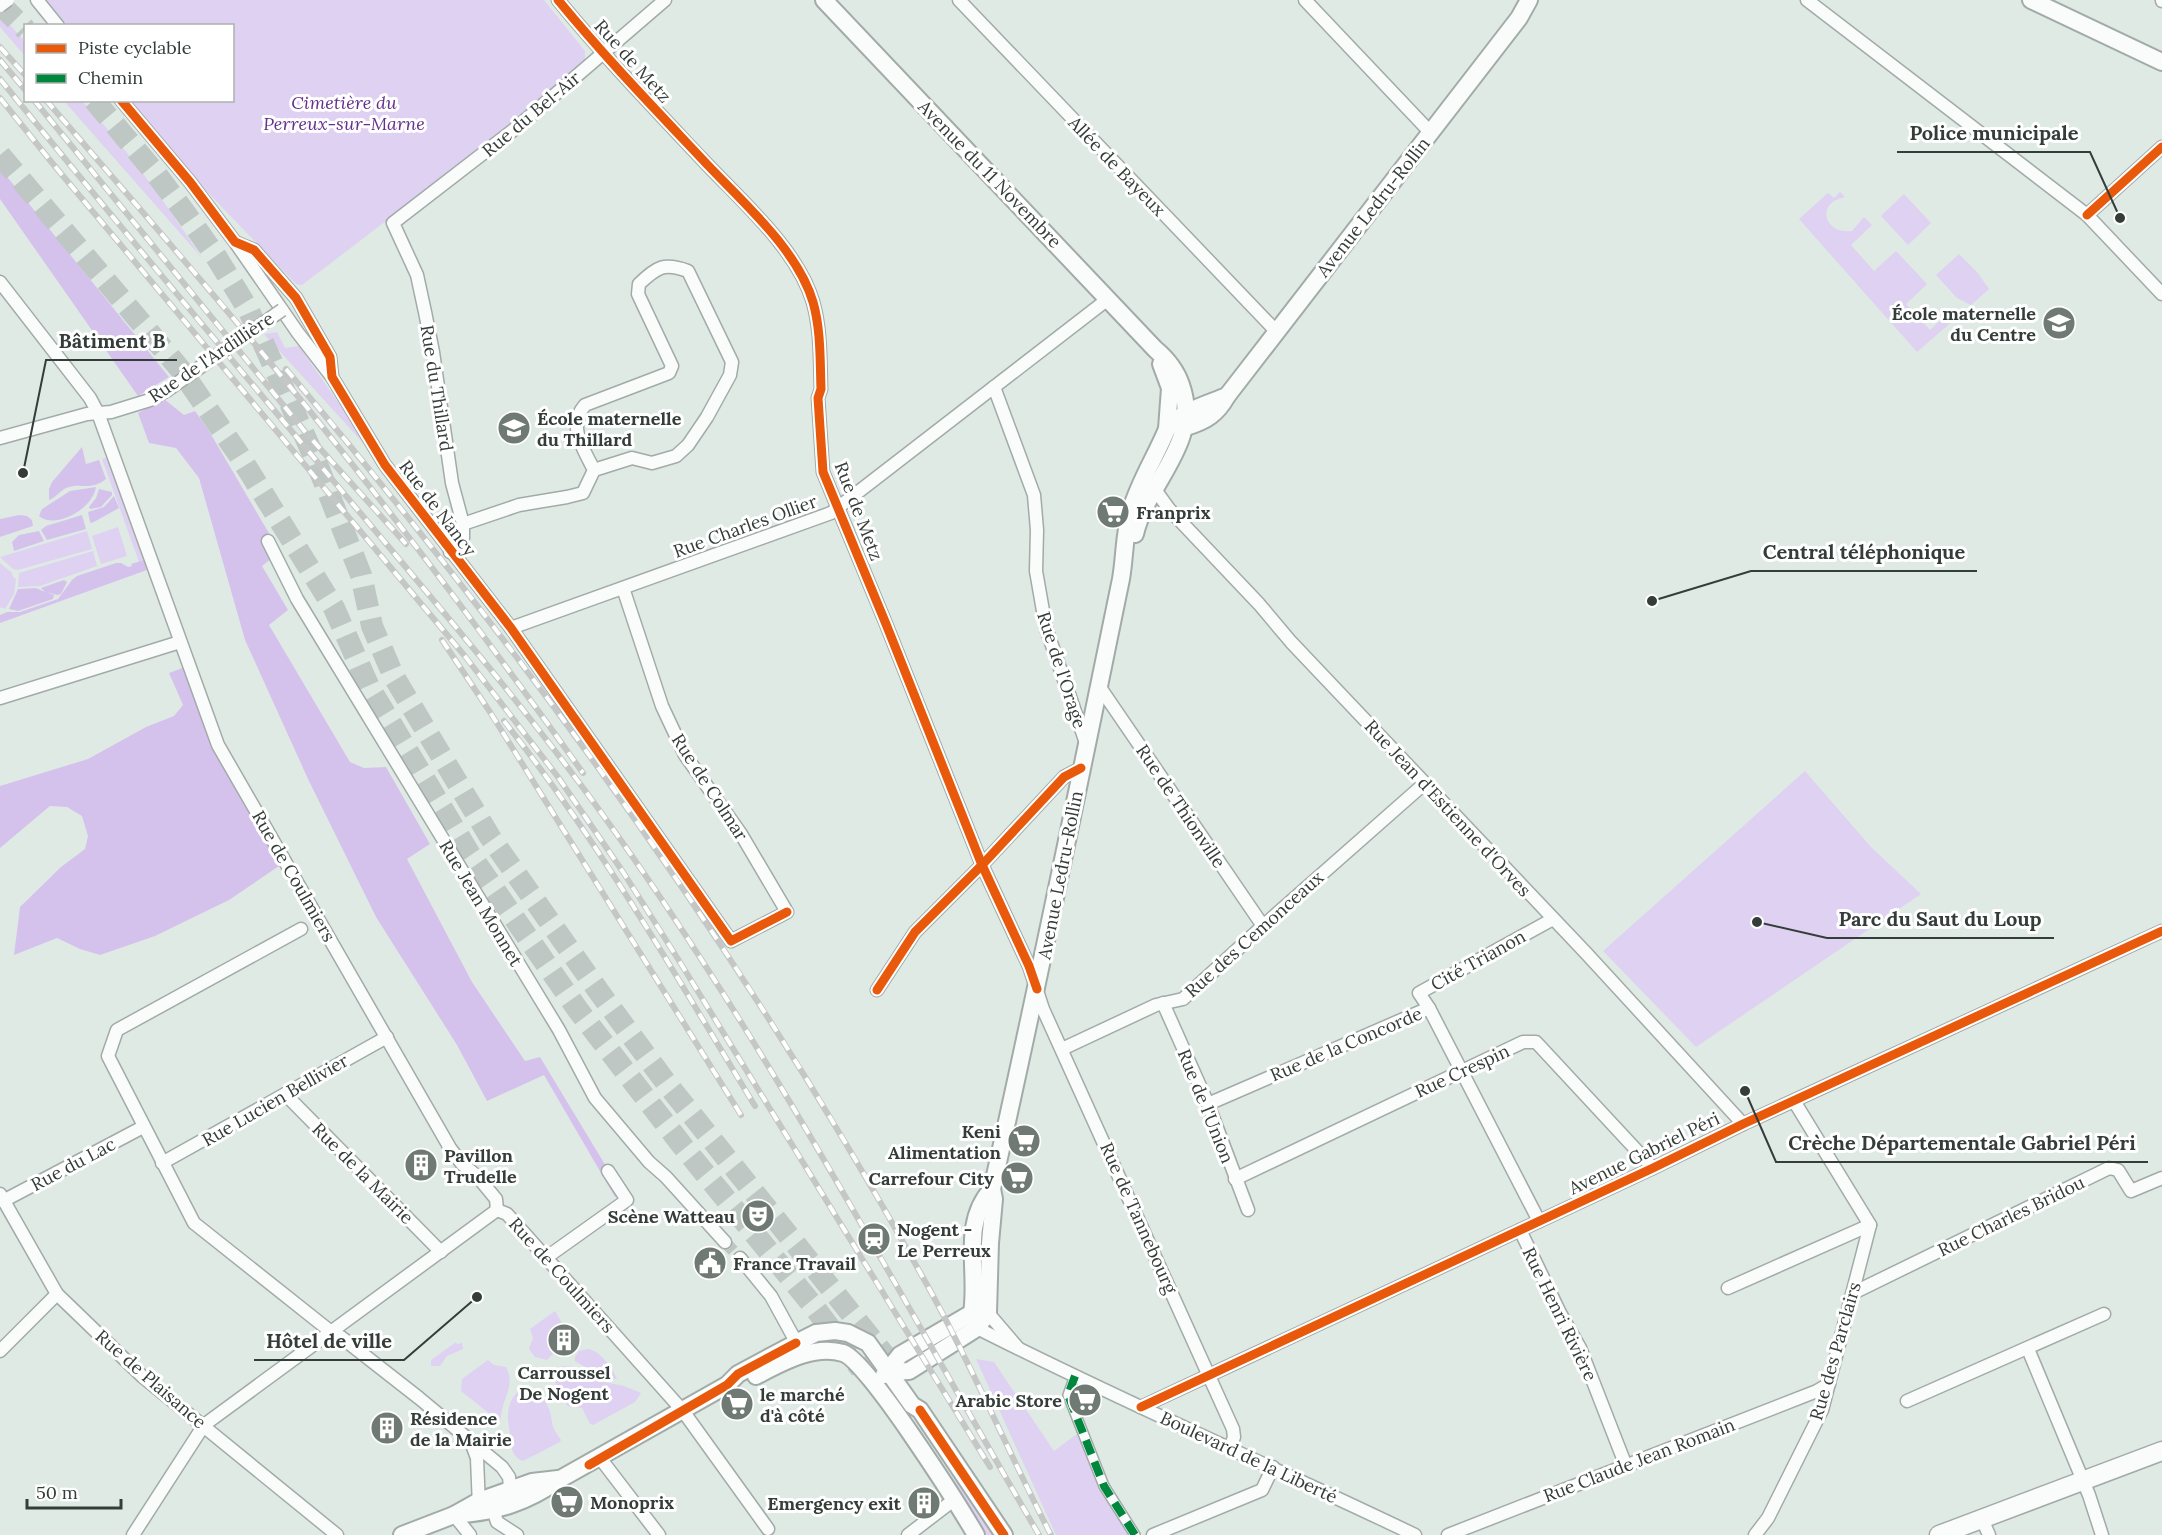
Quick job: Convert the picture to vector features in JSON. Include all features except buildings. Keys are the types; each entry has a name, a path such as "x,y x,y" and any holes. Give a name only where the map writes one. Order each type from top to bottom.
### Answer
{"main road":[{"path":"1939,1535 1985,1527 2082,1481 2162,1451"}],"street":[{"path":"0,6 8,0"},
{"path":"37,0 56,24"},
{"name":"Rue de Metz","path":"558,0 602,54 784,246 801,275 813,302 818,331 823,472 982,865 1029,966 1037,989"},
{"name":"Rue du Bel-Air","path":"393,224 516,128 665,0"},
{"name":"Avenue du 11 Novembre","path":"824,0 1166,358 1179,378 1182,422"},
{"name":"Allée de Bayeux","path":"959,0 1276,332"},
{"path":"1305,0 1431,133"},
{"name":"Avenue Ledru-Rollin","path":"1519,18 1529,0"},
{"name":"Avenue Ledru-Rollin","path":"1125,560 1124,541 1131,508 1182,422 1227,396 1533,0"},
{"path":"1807,0 2087,215 2162,294"},
{"path":"2031,0 2162,62"},
{"name":"Rue de Nancy","path":"123,102 190,182 236,242 282,310 332,377 385,465 511,628 731,941"},
{"path":"2087,215 2162,147"},
{"name":"Rue du Thillard","path":"393,224 417,275 433,352 452,483 463,524"},
{"name":"Rue de Nancy","path":"236,242 254,250 296,298 330,357 332,377"},
{"path":"450,552 463,538 463,524 519,505 583,493 594,470 632,458 652,463 676,456 688,445 730,375 732,362 688,271 671,265 652,272 639,284 638,294 672,366 669,373 585,405 577,415 576,426 594,470"},
{"name":"Rue de Coulmiers","path":"0,282 90,399 98,413 218,745 450,1148 462,1164 477,1176 496,1199 497,1210 507,1214 547,1257 683,1411 768,1529"},
{"name":"Rue Charles Ollier","path":"511,628 826,516 1108,299"},
{"name":"Rue de l'Ardillière","path":"0,438 87,414 111,412 150,400 282,310"},
{"name":"Avenue du 11 Novembre","path":"1155,349 1182,422"},
{"name":"Rue de l'Orage","path":"994,387 1034,495 1037,530 1036,571 1046,628 1086,743"},
{"name":"Avenue Ledru-Rollin","path":"979,1318 974,1297 973,1235 987,1195 1037,989 1125,560 1134,541 1138,519 1154,492 1166,451 1185,442 1182,422"},
{"name":"Rue Jean d'Estienne d'Orves","path":"1154,492 1259,604 1291,642 1743,1124"},
{"name":"Rue Jean Monnet","path":"268,541 297,599 559,1030 595,1098 650,1162 725,1242"},
{"name":"Rue de Colmar","path":"623,588 662,706 685,755 741,834 787,912 731,941"},
{"path":"0,699 180,642"},
{"name":"Rue de Thionville","path":"1099,686 1263,926"},
{"path":"877,990 915,932 982,865 1064,777 1081,768"},
{"name":"Rue des Cemonceaux","path":"1062,1049 1163,1003 1183,999 1424,784"},
{"name":"Cité Trianon","path":"1429,1008 1419,993 1553,919"},
{"path":"301,929 117,1030 108,1056 194,1223 410,1391 502,1467 509,1477 511,1497"},
{"name":"Avenue Gabriel Péri","path":"1141,1407 1743,1124 2162,931"},
{"name":"Rue de Tannebourg","path":"1037,989 1043,1009 1233,1429 1234,1437 1230,1448"},
{"name":"Rue de l'Union","path":"1163,1003 1208,1104 1248,1210"},
{"name":"Rue de la Concorde","path":"1208,1104 1429,1008 1539,1221"},
{"name":"Rue Lucien Bellivier","path":"162,1163 387,1037"},
{"name":"Rue Crespin","path":"1235,1179 1523,1042 1536,1042 1653,1168"},
{"name":"Rue de la Mairie","path":"285,1094 441,1252"},
{"path":"1728,1288 1870,1225 1794,1101"},
{"name":"Rue du Lac","path":"2,1198 143,1127"},
{"name":"Rue Charles Bridou","path":"1852,1293 2109,1168 2118,1170 2131,1191 2162,1178"},
{"path":"547,1257 627,1200 608,1171"},
{"name":"Avenue Ledru-Rollin","path":"979,1318 994,1199 987,1195"},
{"name":"Rue de Plaisance","path":"2,1198 57,1294 143,1377 337,1535"},
{"path":"133,1535 204,1425 497,1210"},
{"name":"Rue des Parclairs","path":"1755,1535 1768,1518 1822,1410 1870,1225"},
{"name":"Rue Henri Rivière","path":"1520,1230 1551,1295 1580,1348 1626,1466"},
{"path":"740,1258 771,1296 800,1349"},
{"path":"0,1351 57,1294"},
{"path":"1907,1401 2104,1314"},
{"path":"888,1372 909,1371 979,1318"},
{"path":"874,1383 888,1372 900,1355 979,1318"},
{"name":"Boulevard de la Liberté","path":"979,1318 1018,1348 1052,1367 1273,1467 1414,1535"},
{"name":"Boulevard de la Liberté","path":"979,1318 1018,1348"},
{"path":"402,1535 511,1497 532,1482 562,1479 727,1385 741,1383 800,1349 816,1333 835,1331 848,1333 868,1343 912,1405 920,1410"},
{"path":"800,1349 842,1352 850,1355 874,1383 955,1499 976,1535"},
{"path":"2028,1349 2089,1495 2102,1535"},
{"path":"909,1371 920,1410 1004,1535"},
{"path":"1075,1376 1068,1395 1104,1486 1135,1535"},
{"name":"Rue Claude Jean Romain","path":"1448,1535 1829,1384"},
{"path":"470,1441 477,1458 485,1505 497,1522 517,1535"},
{"path":"600,1458 658,1535"},
{"path":"1152,1535 1262,1490 1273,1467"},
{"path":"908,1535 955,1499"},
{"path":"454,1515 471,1535"}],"green space":[{"name":"Cimetière du Perreux-sur-Marne","path":"46,0 544,0 585,51 585,61 481,147 302,285 296,284 193,177 131,102 234,102 234,24 66,24"},
{"path":"3,18 24,40 24,55 0,27 0,20"},
{"path":"65,102 83,102 99,119 145,177 202,258"},
{"path":"1840,192 1845,197 1835,200 1826,211 1830,224 1843,231 1852,231 1864,217 1872,225 1851,245 1874,271 1896,251 1927,284 1906,304 1930,330 1954,308 1963,312 1917,352 1799,219 1828,193 1834,198"},
{"path":"1904,194 1931,223 1908,245 1881,216"},
{"path":"1959,254 1977,272 1989,289 1971,305 1957,298 1936,275"},
{"path":"277,332 285,348 299,346 376,457 264,334"},
{"path":"107,457 144,560 139,562 102,459"},
{"path":"118,527 127,556 101,564 92,536"},
{"path":"87,531 92,549 18,570 13,569 0,557"},
{"path":"93,551 97,566 40,586 18,587 19,573"},
{"path":"0,563 16,579 14,594 5,609 0,607"},
{"path":"1805,771 1871,847 1921,894 1696,1047 1603,951"},
{"path":"555,1311 564,1326 556,1329 550,1340 555,1352 547,1360 535,1357 529,1349 533,1338 530,1329"},
{"path":"456,1342 457,1344 462,1343 463,1349 447,1356 440,1366 431,1366 431,1360"},
{"path":"588,1349 602,1356 617,1379 603,1378 575,1361 579,1351"},
{"path":"976,1359 994,1362 1054,1451 1077,1434 1101,1489 1129,1535 1056,1535"},
{"path":"488,1360 494,1365 506,1367 509,1377 509,1387 500,1422 461,1391 462,1379"},
{"path":"562,1366 574,1367 599,1381 624,1386 641,1393 635,1402 593,1425 590,1424 582,1408 568,1406 555,1389 557,1373"},
{"path":"524,1388 541,1395 549,1410 553,1427 561,1440 523,1461 512,1450 508,1415 510,1402"},
{"path":"952,1477 998,1535 987,1535 950,1479"}],"shaded area":[{"path":"0,168 169,377 138,396 0,199"},
{"path":"164,399 184,415 195,411 280,552 262,566 288,610 269,625 350,762 364,768 386,767 430,844 407,859 472,982 525,1061 540,1057 621,1191 615,1197 544,1075 487,1101 457,1045 376,917 308,779 245,640 199,478 176,448 149,443 138,413"},
{"path":"82,447 86,464 99,460 106,479 96,485 66,488 49,500 49,489 52,482"},
{"path":"96,487 88,503 72,515 54,520 46,520 39,516 42,509 70,491"},
{"path":"99,489 112,492 112,495 101,507 90,509 89,507"},
{"path":"114,496 119,508 90,522 88,512 104,507"},
{"path":"19,515 27,516 32,520 33,526 0,537 0,519"},
{"path":"82,515 86,529 47,540 41,530 46,526"},
{"path":"39,531 44,541 14,551 12,542 19,535"},
{"path":"144,560 147,570 0,623 0,615 7,612 20,612 58,599 77,576 116,563 128,567"},
{"path":"64,580 67,582 61,594 46,592 54,595 53,599 18,611 9,609 18,589 36,588 45,592 41,588"},
{"path":"185,667 214,750 282,864 229,900 155,936 100,955 57,938 14,955 20,907 61,867 85,849 88,836 82,816 67,807 50,806 0,848 0,786 88,759 146,727 174,716 183,705 169,673"}],"tunnel":[{"path":"0,4 24,28"},
{"path":"96,102 157,175 186,214 217,258 249,311 315,459 361,575 372,626 394,677 490,837 667,1084 886,1357"},
{"path":"0,155 180,369 239,455 334,608 369,687 469,853 578,1010 681,1144 815,1308 861,1369"},
{"path":"725,1242 740,1258"}],"railway":[{"path":"0,47 24,74"},
{"path":"0,60 24,89"},
{"path":"0,79 481,658 542,733 600,811 719,986 774,1076 1039,1535"},
{"path":"0,98 464,655 558,777 623,872 678,959 990,1467"},
{"path":"36,102 307,434 406,544"},
{"path":"48,102 313,415 451,592 583,773"},
{"path":"286,369 375,476 547,697 629,810 708,925 857,1162 926,1283 959,1345 1051,1535"},
{"path":"442,640 490,712 741,1115"},
{"path":"504,721 604,861 755,1106"}],"marked path":[{"path":"1075,1376 1068,1395 1104,1486 1135,1535"}],"cycle path":[{"path":"558,0 629,81 766,226 781,244 805,282 816,313 819,334 821,389 818,398 823,472 982,865 1029,966 1037,989"},
{"path":"123,102 190,182 235,242 254,250 296,298 330,357 332,377 385,465 511,628 731,941 787,912"},
{"path":"2087,215 2162,147"},
{"path":"877,990 915,932 982,865 1064,777 1081,768"},
{"path":"1141,1407 1743,1124 2162,931"},
{"path":"589,1465 727,1385 738,1374 796,1343"},
{"path":"920,1410 1004,1535"}],"place":[{"name":"Police municipale","path":"2120,218"},
{"name":"École maternelle du Centre","path":"2059,323"},
{"name":"École maternelle du Thillard","path":"514,428"},
{"name":"Bâtiment B","path":"23,473"},
{"name":"Franprix","path":"1113,512"},
{"name":"Central téléphonique","path":"1652,601"},
{"name":"Parc du Saut du Loup","path":"1757,922"},
{"name":"Crèche Départementale Gabriel Péri","path":"1745,1091"},
{"name":"Keni Alimentation","path":"1024,1141"},
{"name":"Pavillon Trudelle","path":"421,1165"},
{"name":"Carrefour City","path":"1017,1178"},
{"name":"Scène Watteau","path":"758,1216"},
{"name":"Nogent - Le Perreux","path":"874,1239"},
{"name":"France Travail","path":"710,1263"},
{"name":"Hôtel de ville","path":"477,1297"},
{"name":"Carroussel De Nogent","path":"564,1340"},
{"name":"Arabic Store","path":"1085,1400"},
{"name":"le marché d'à côté","path":"737,1404"},
{"name":"Résidence de la Mairie","path":"387,1428"},
{"name":"Monoprix","path":"567,1502"},
{"name":"Emergency exit","path":"924,1503"}]}
